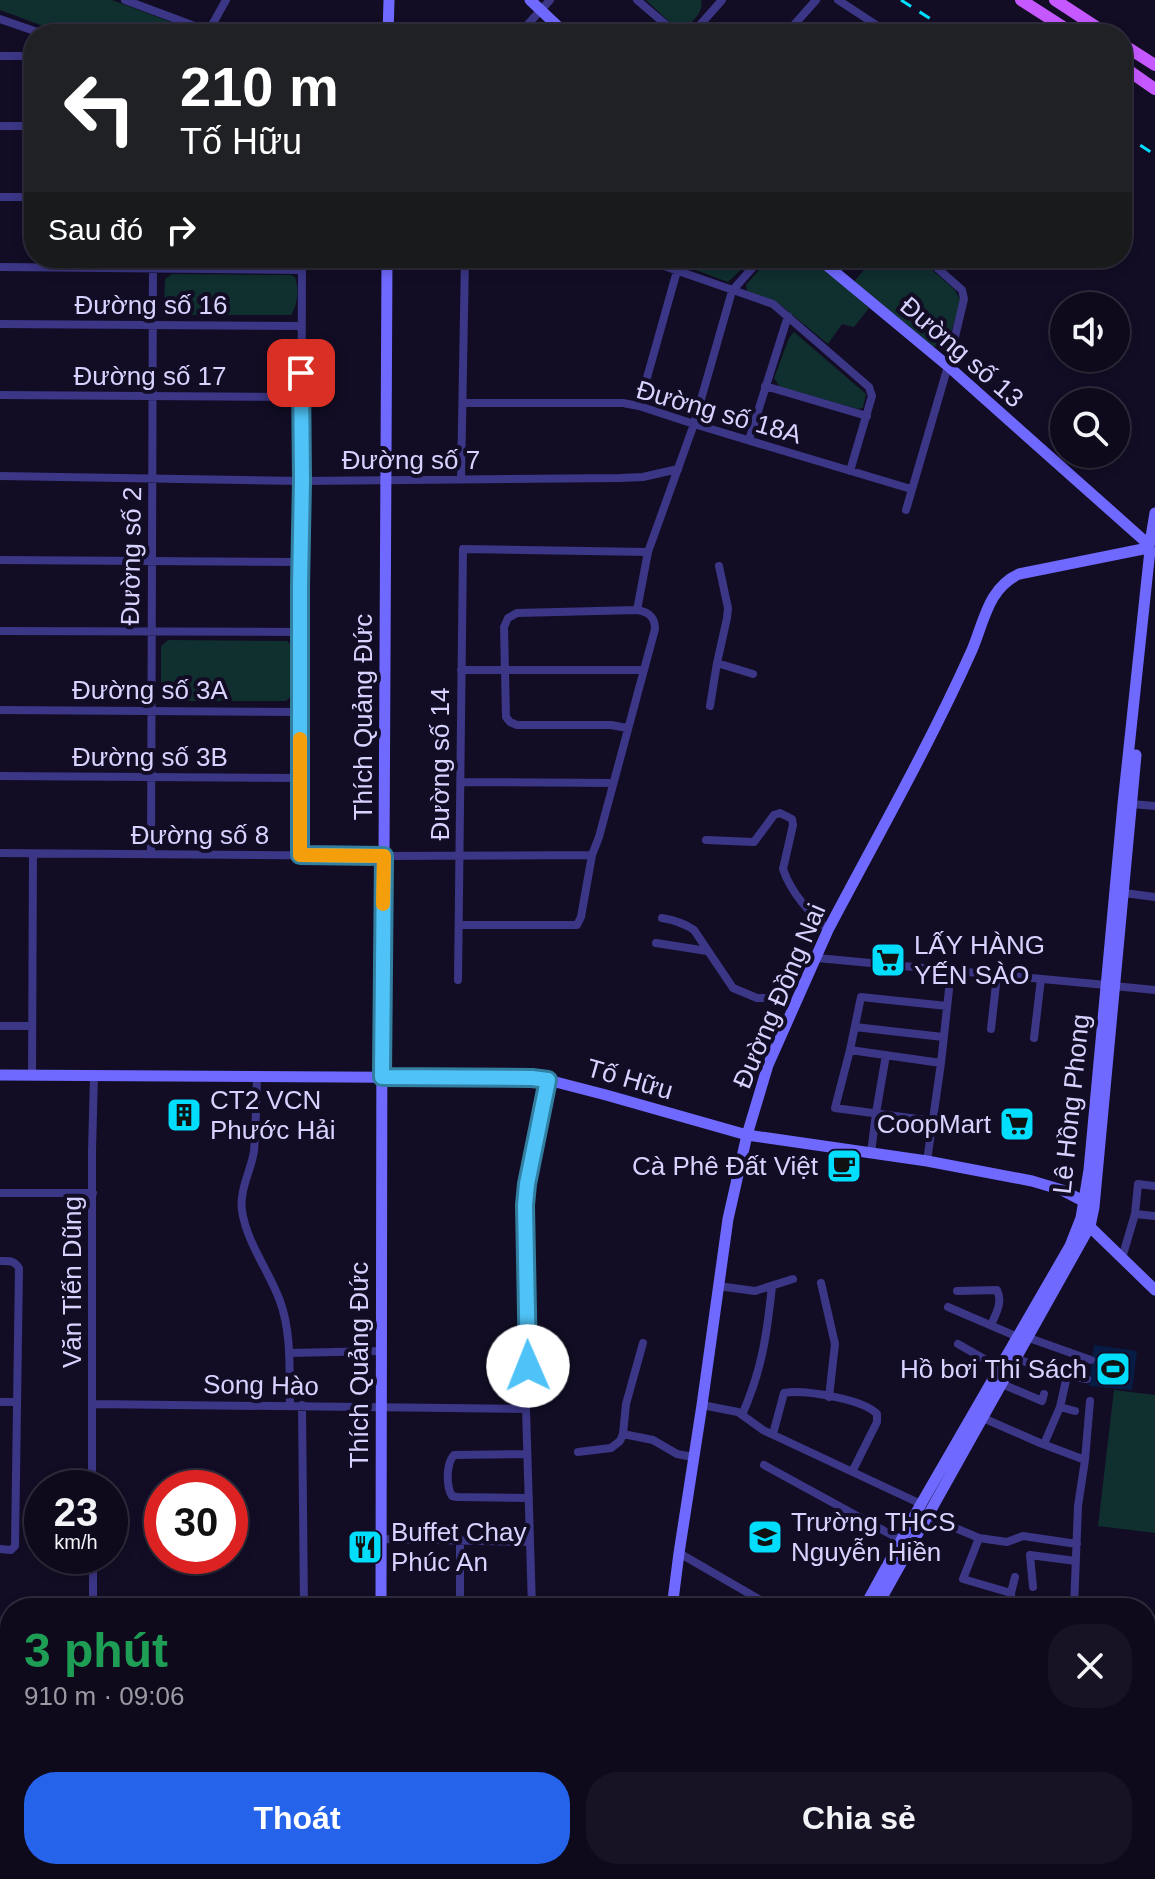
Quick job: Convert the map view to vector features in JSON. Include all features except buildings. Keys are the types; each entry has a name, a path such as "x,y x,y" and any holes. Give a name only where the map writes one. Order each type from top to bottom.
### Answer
{"main road":[{"path":"1021,0 1058,24"},
{"path":"1049,18 1058,2 1092,24"},
{"path":"1132,50 1155,65"},
{"path":"1132,73 1155,89"}],"street":[{"path":"125,0 187,24"},
{"path":"214,24 226,0"},
{"path":"388,24 389,0"},
{"path":"530,0 556,24"},
{"path":"528,24 550,0"},
{"path":"637,0 665,24"},
{"path":"795,24 816,0"},
{"path":"838,0 875,24"},
{"path":"700,24 718,1"},
{"path":"0,19 24,27"},
{"path":"0,56 24,56"},
{"path":"0,126 24,126"},
{"path":"0,197 24,197"},
{"path":"0,267 24,267"},
{"path":"76,268 302,270 300,855"},
{"name":"Thích Quảng Đức","path":"381,1598 387,268"},
{"path":"461,479 465,268"},
{"path":"669,268 773,304 869,387 872,391 867,416 850,471"},
{"path":"637,610 648,552 694,424 732,291 752,268"},
{"name":"Đường số 13","path":"830,268 948,366 1151,547"},
{"path":"906,510 948,366 964,294 937,268"},
{"name":"Đường số 2","path":"151,854 153,269"},
{"path":"639,406 677,271"},
{"path":"749,440 788,316"},
{"name":"Đường số 16","path":"0,324 301,326"},
{"path":"765,386 867,416"},
{"name":"Đường số 17","path":"0,395 301,397"},
{"name":"Đường số 18A","path":"463,403 623,403 639,406 911,489"},
{"name":"Đường số 7","path":"0,476 302,481 620,478 643,477 678,469"},
{"name":"Lê Hồng Phong","path":"869,1598 1000,1368 1023,1337 1085,1222 1155,513"},
{"name":"Đường Đồng Nai","path":"673,1598 728,1219 747,1135 768,1065 795,1002 828,930 946,707 988,606 998,590 1007,580 1019,574 1151,547"},
{"name":"Đường số 14","path":"458,980 463,549 648,552"},
{"path":"0,560 300,562"},
{"path":"710,706 728,608 719,566"},
{"path":"459,925 577,925 592,855 655,629 651,616 637,610 512,614 504,627 506,717 510,722 517,725 611,725 627,728"},
{"path":"0,631 300,632"},
{"path":"717,663 753,674"},
{"path":"461,670 644,670"},
{"name":"Đường số 3A","path":"0,710 301,712"},
{"name":"Đường số 3B","path":"0,776 300,778"},
{"path":"461,782 613,783"},
{"path":"1127,804 1155,806"},
{"name":"Lê Hồng Phong","path":"1110,986 1124,893 1127,804"},
{"path":"706,840 754,842 774,815 780,813 792,819 783,869 807,909 828,930"},
{"name":"Đường số 8","path":"0,853 460,857 592,855"},
{"path":"32,1075 33,854"},
{"path":"1124,893 1155,897"},
{"path":"662,918 675,920 694,930 733,988 757,998 782,998 795,1002"},
{"path":"656,943 707,951"},
{"path":"817,958 1155,990"},
{"path":"927,1161 951,971"},
{"path":"991,1029 997,975"},
{"path":"1034,1038 1041,979"},
{"path":"933,1121 835,1108 861,997 947,1006"},
{"path":"0,1026 32,1026"},
{"path":"855,1027 943,1037"},
{"path":"850,1050 941,1063"},
{"path":"871,1153 886,1055"},
{"name":"Tố Hữu","path":"0,1075 532,1078 606,1095 747,1135 927,1161 1032,1181 1062,1190 1089,1204"},
{"name":"Văn Tiến Dũng","path":"92,1470 94,1076"},
{"path":"257,1077 253,1154 241,1200 242,1213 285,1318 290,1405"},
{"path":"532,1598 526,1409 525,1205 548,1080"},
{"path":"1122,1258 1135,1214 1138,1184 1155,1186"},
{"path":"0,1193 93,1193"},
{"path":"1135,1214 1155,1216"},
{"path":"1085,1222 1155,1290"},
{"path":"0,1261 11,1261 19,1268 15,1546 11,1550 0,1549"},
{"path":"718,1286 755,1291 793,1279"},
{"path":"821,1283 835,1344 829,1397"},
{"path":"742,1415 760,1368 772,1286"},
{"path":"957,1291 997,1290 1000,1306 991,1325"},
{"path":"948,1307 1091,1360"},
{"name":"Lê Hồng Phong","path":"882,1598 1017,1359 1023,1337"},
{"path":"578,1452 611,1448 620,1441 626,1404 643,1343"},
{"path":"958,1344 1000,1368"},
{"path":"289,1353 381,1351"},
{"path":"1017,1359 1067,1376 1087,1379"},
{"path":"1044,1444 1060,1407 1067,1376"},
{"path":"1002,1384 1042,1401 1044,1394"},
{"path":"773,1434 784,1393 792,1391 829,1397 870,1408 877,1414 875,1427 853,1470"},
{"path":"1074,1598 1078,1506 1090,1401"},
{"path":"0,1402 17,1402"},
{"name":"Song Hào","path":"92,1404 526,1409"},
{"path":"302,1405 304,1598"},
{"path":"702,1405 729,1409 773,1434 921,1504"},
{"path":"1060,1407 1075,1411"},
{"path":"983,1418 1085,1460"},
{"path":"623,1434 653,1440 677,1454 693,1457"},
{"path":"527,1454 454,1455 449,1461 448,1488 452,1496 457,1497 529,1498"},
{"path":"764,1465 901,1540"},
{"path":"927,1516 979,1538 1007,1542 1023,1536 1077,1544"},
{"path":"979,1538 963,1579 1011,1593"},
{"path":"381,1539 530,1542"},
{"path":"460,1541 460,1598"},
{"path":"679,1553 757,1598"},
{"path":"1033,1587 1030,1555 1076,1561"},
{"path":"93,1574 93,1598"},
{"path":"1011,1598 1015,1577"}],"green space":[{"path":"0,0 112,0 176,24 38,24 0,10"},
{"path":"646,0 701,0 701,8 690,24 672,24"},
{"path":"690,268 743,268 728,282"},
{"path":"760,268 823,268 869,308 854,327 842,324 828,344 778,303 747,291 746,285"},
{"path":"866,268 930,268 954,289 961,301 946,348 929,346 852,284"},
{"path":"172,274 291,275 296,282 296,302 291,315 172,315 164,307 165,279"},
{"path":"794,332 866,394 863,408 780,387 774,378"},
{"path":"168,640 287,641 292,646 292,695 286,701 166,701 161,696 161,646"},
{"path":"1114,1390 1155,1395 1155,1533 1098,1526"}],"water":[{"name":"Hồ bơi Thi Sách","path":"1094,1345 1137,1351 1132,1390 1089,1386"}],"railway":[{"path":"901,0 938,24"},
{"path":"1132,140 1155,155"}],"slow traffic":[{"path":"300,739 300,855 384,856 383,904"}],"place":[{"name":"LẤY HÀNG YẾN SÀO","path":"888,960"},
{"name":"CT2 VCN Phước Hải","path":"184,1115"},
{"name":"CoopMart","path":"1017,1124"},
{"name":"Cà Phê Đất Việt","path":"844,1166"},
{"name":"Hồ bơi Thi Sách","path":"1113,1369"},
{"name":"Trường THCS Nguyễn Hiền","path":"765,1537"},
{"name":"Buffet Chay Phúc An","path":"365,1547"}],"route":[{"path":"301,373 300,855 384,856 382,1077 548,1080 525,1205 528,1366"}]}
